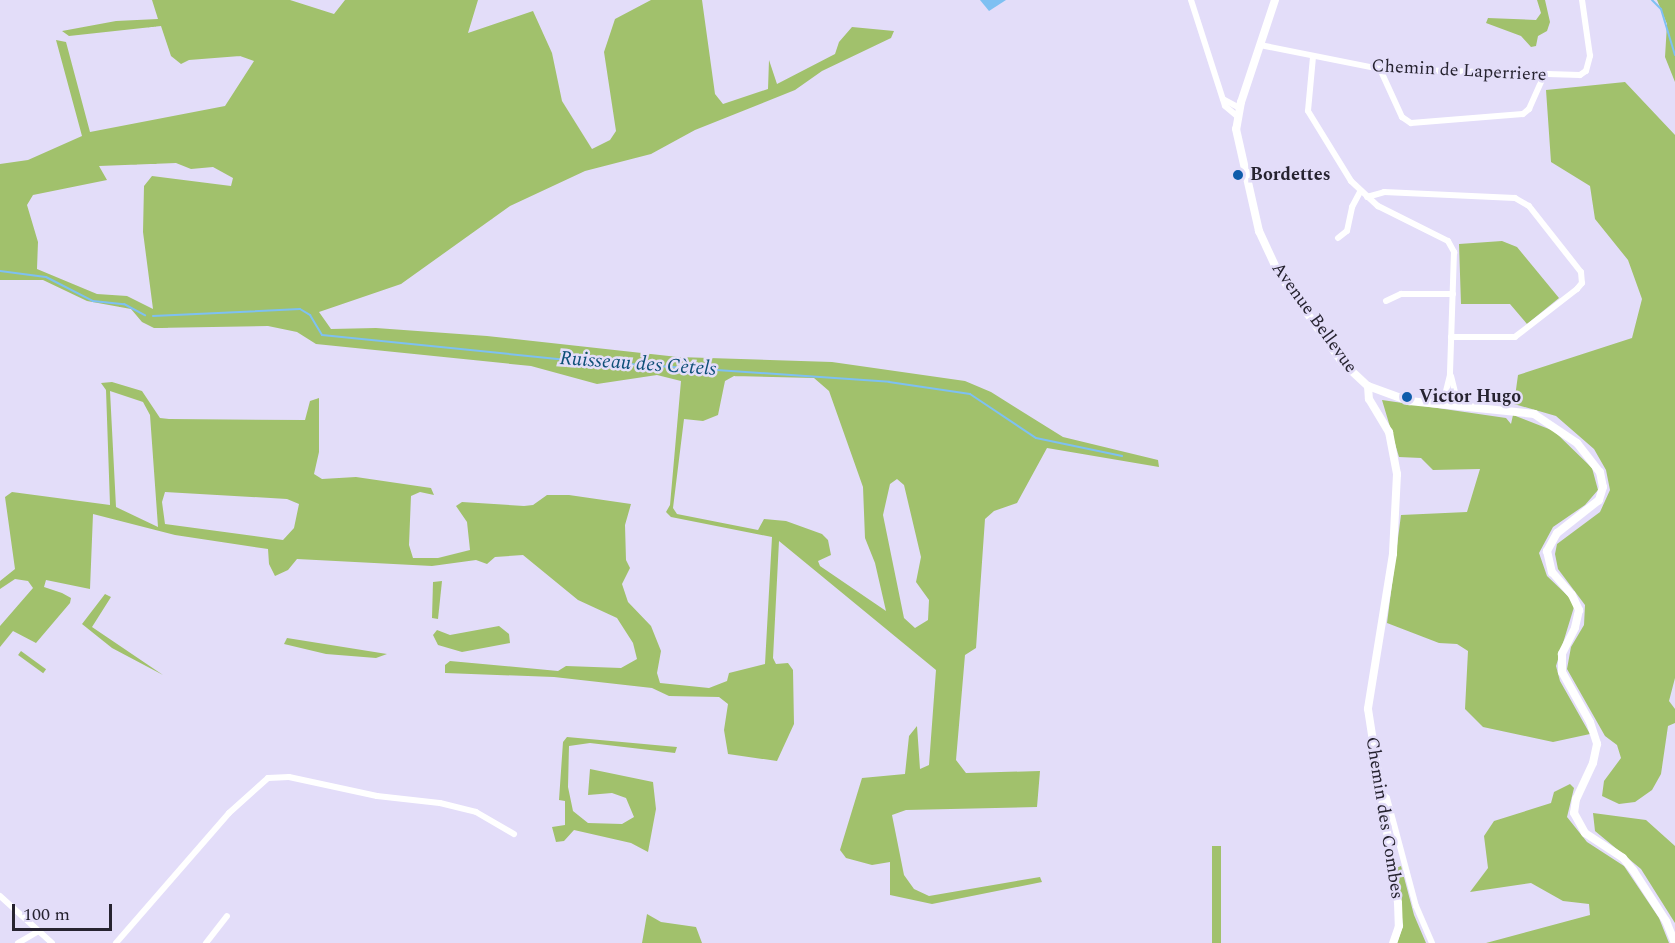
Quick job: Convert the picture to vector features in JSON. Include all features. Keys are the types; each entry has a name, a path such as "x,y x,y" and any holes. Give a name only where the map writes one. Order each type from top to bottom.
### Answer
{"main road":[{"name":"Avenue Bellevue","path":"1275,0 1238,112 1237,143 1268,255 1342,362 1372,389"},
{"path":"1372,389 1409,402 1458,404 1525,412 1545,419 1577,443 1600,472 1604,487 1599,500 1557,533 1547,556 1552,572 1578,606 1578,620 1562,654 1562,672 1593,729 1597,744 1593,763 1576,799 1575,813 1585,833 1623,858 1633,870 1666,921 1674,943"}],"street":[{"path":"1191,0 1222,99 1230,112 1238,112"},
{"name":"Chemin de Laperriere","path":"1260,45 1380,69 1568,77 1586,71 1590,56 1582,0"},
{"path":"1313,57 1308,111 1360,192 1448,241 1454,252 1450,375 1443,404"},
{"path":"1380,69 1402,117 1411,123 1522,114 1529,109 1544,76"},
{"path":"1338,238 1347,231 1352,207 1360,192"},
{"path":"1367,197 1384,192 1515,198 1529,206 1581,272 1582,283 1577,289 1522,333 1509,339 1451,337"},
{"path":"1386,301 1401,294 1453,294"},
{"path":"1450,375 1458,404"},
{"name":"Chemin des Combes","path":"1372,389 1377,410 1395,454 1397,499 1387,602 1370,692 1368,718 1398,903 1399,926 1393,943"},
{"path":"116,943 222,820 268,778 289,777 377,796 440,803 476,812 513,834"},
{"path":"1378,790 1387,798 1416,906 1432,943"},
{"path":"0,896 51,943"},
{"path":"206,943 226,916"},
{"path":"18,943 39,931"}],"green space":[{"path":"152,0 290,0 334,14 345,0 478,0 468,33 533,11 552,53 562,101 592,149 610,140 616,131 604,52 615,19 651,0 702,0 715,94 723,104 768,89 769,60 777,84 835,54 839,42 852,27 894,31 891,38 822,71 795,90 695,130 651,154 585,171 510,206 401,284 319,312 331,329 376,328 487,336 678,357 832,362 965,381 991,392 1063,437 1158,460 1159,467 1047,448 1017,503 994,511 985,519 976,648 965,655 956,760 966,773 1040,771 1037,807 906,810 892,815 904,875 914,889 929,896 1040,877 1042,882 932,904 890,895 890,862 872,865 846,858 840,850 862,778 905,774 909,736 917,726 920,769 929,765 936,670 779,541 773,658 776,664 788,663 793,670 794,724 777,761 728,754 724,730 728,704 719,697 669,696 652,688 554,677 445,673 445,665 450,661 558,671 566,666 621,668 637,659 633,643 617,618 578,600 523,555 495,557 487,564 476,560 432,566 297,559 288,570 275,576 269,564 268,549 175,535 93,514 90,589 46,580 44,587 71,598 70,603 36,643 13,631 0,647 0,626 33,588 28,581 15,579 0,589 0,581 15,569 5,497 12,492 110,505 106,390 101,383 112,382 142,391 160,418 169,419 305,420 310,401 319,398 319,452 314,474 322,479 356,477 431,488 434,495 420,492 411,496 409,545 413,558 438,558 470,550 467,522 456,506 462,502 524,506 533,505 547,495 569,495 631,504 625,525 626,560 630,568 622,584 628,602 651,626 661,651 657,673 660,683 709,688 727,681 729,673 765,664 772,537 671,517 666,512 670,505 681,381 657,375 597,384 531,366 316,344 297,332 268,326 154,328 142,322 131,309 87,301 43,280 0,280 0,164 28,160 82,136 56,40 66,42 90,132 225,106 254,61 240,56 189,60 181,64 171,56 161,26 69,36 62,31 116,21 158,19","holes":["176,163 191,169 213,167 233,178 231,186 152,176 144,186 143,232 153,309 127,296 97,294 37,269 38,242 27,205 33,195 107,180 99,166","734,376 814,378 829,391 863,487 865,538 875,563 886,611 820,566 818,561 831,555 828,540 822,534 786,521 764,519 758,530 677,514 673,508 684,419 703,421 718,415 725,381","110,391 143,402 150,415 158,527 116,507","897,479 904,485 921,557 916,582 929,600 928,620 915,628 904,618 883,515 890,484","165,492 287,499 299,504 294,528 283,540 165,524 162,502"]},
{"path":"1537,0 1545,0 1550,22 1547,31 1538,36 1536,46 1531,47 1521,36 1486,23 1488,18 1536,20 1541,13"},
{"path":"1657,0 1675,0 1675,82 1665,57 1667,24"},
{"path":"1625,82 1675,135 1675,678 1669,701 1675,709 1675,723 1668,726 1661,774 1652,790 1635,802 1619,804 1602,796 1604,781 1621,758 1617,745 1605,736 1567,669 1571,647 1584,625 1585,605 1558,569 1555,554 1557,544 1600,512 1610,490 1606,470 1594,449 1556,416 1514,404 1518,375 1632,338 1642,299 1628,260 1595,219 1590,186 1551,162 1546,90"},
{"path":"1502,241 1517,247 1559,298 1527,324 1510,304 1461,304 1459,244"},
{"path":"1382,400 1506,418 1511,424 1513,415 1554,431 1592,468 1598,490 1585,505 1553,527 1539,553 1547,576 1570,598 1574,607 1556,666 1560,681 1590,734 1553,742 1483,727 1465,709 1468,651 1457,644 1439,643 1387,623 1401,515 1467,512 1480,469 1433,470 1421,458 1399,457"},
{"path":"442,581 438,619 432,618 433,582"},
{"path":"105,594 111,597 92,627 163,675 112,648 82,624"},
{"path":"499,626 509,634 510,643 462,652 438,645 433,635 437,630 450,635"},
{"path":"287,638 387,654 376,658 326,654 284,644"},
{"path":"21,651 46,669 43,673 18,655"},
{"path":"567,737 677,747 675,753 590,743 569,746 568,787 573,811 588,823 622,824 634,817 626,798 612,793 588,795 590,769 653,782 656,809 648,852 631,843 574,830 564,841 556,842 552,827 565,825 565,801 559,800 563,742"},
{"path":"1570,784 1574,788 1567,817 1587,842 1624,866 1659,918 1669,943 1486,943 1590,915 1589,904 1563,901 1531,883 1470,892 1488,868 1484,836 1494,821 1551,803 1554,792"},
{"path":"1593,813 1646,820 1675,846 1675,923 1641,869 1595,831"},
{"path":"1212,846 1221,846 1221,943 1212,943"},
{"path":"1401,866 1414,915 1426,943 1397,943 1403,926 1396,868"},
{"path":"647,914 661,922 696,927 702,943 642,943"}],"water":[{"path":"980,0 1006,0 989,11"}],"waterway":[{"path":"1652,0 1661,9 1675,55"},
{"name":"Ruisseau des Cètels","path":"0,271 46,277 93,301 124,304 145,315"},
{"name":"Ruisseau des Cètels","path":"153,316 300,309 310,315 322,335 570,360 889,382 970,394 1036,438 1122,456"}],"place":[{"name":"Bordettes","path":"1238,175"},
{"name":"Victor Hugo","path":"1407,397"}]}
